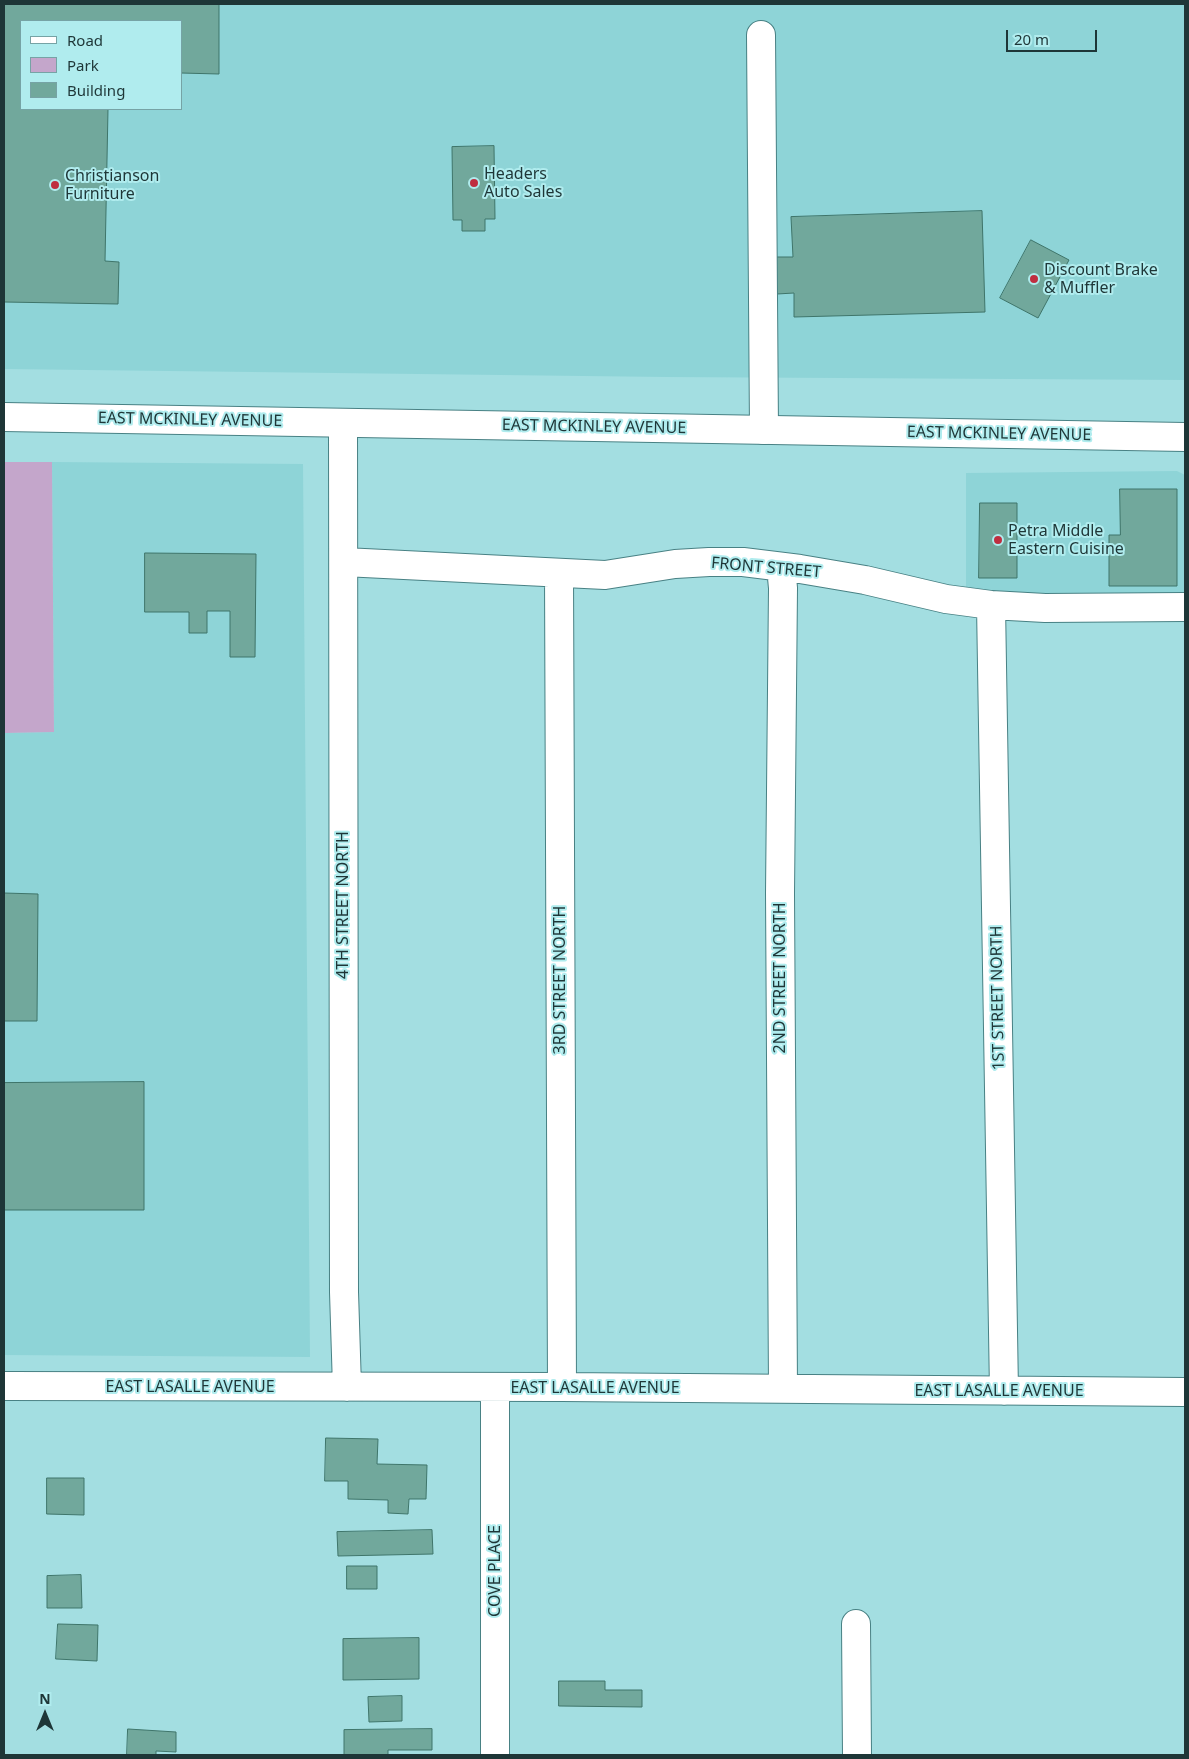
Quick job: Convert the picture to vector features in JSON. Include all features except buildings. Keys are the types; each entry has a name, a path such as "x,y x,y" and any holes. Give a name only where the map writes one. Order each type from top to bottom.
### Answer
{"street":[{"path":"761,35 764,430"},
{"name":"EAST MCKINLEY AVENUE","path":"4,417 1185,437"},
{"name":"4TH STREET NORTH","path":"343,423 344,1272 346,1387"},
{"name":"FRONT STREET","path":"344,562 605,575 675,564 743,562 865,580 946,599 992,605 1045,608 1185,607"},
{"name":"2ND STREET NORTH","path":"781,567 783,588 780,893 784,1389"},
{"name":"3RD STREET NORTH","path":"559,572 562,1387"},
{"name":"1ST STREET NORTH","path":"992,605 1004,1391"},
{"name":"EAST LASALLE AVENUE","path":"4,1386 562,1387 1185,1392"},
{"name":"COVE PLACE","path":"495,1387 496,1755"},
{"path":"856,1624 857,1755"}],"shaded area":[{"path":"4,4 1185,4 1185,380 667,377 4,369"},
{"path":"52,462 303,464 310,1357 4,1355 4,733 54,732"},
{"path":"1177,471 1185,475 1185,595 966,595 966,473"}],"green space":[{"path":"4,462 52,462 54,732 4,733"}],"place":[{"name":"Headers Auto Sales","path":"474,183"},
{"name":"Christianson Furniture","path":"55,185"},
{"name":"Discount Brake & Muffler","path":"1034,279"},
{"name":"Petra Middle Eastern Cuisine","path":"998,540"}]}
